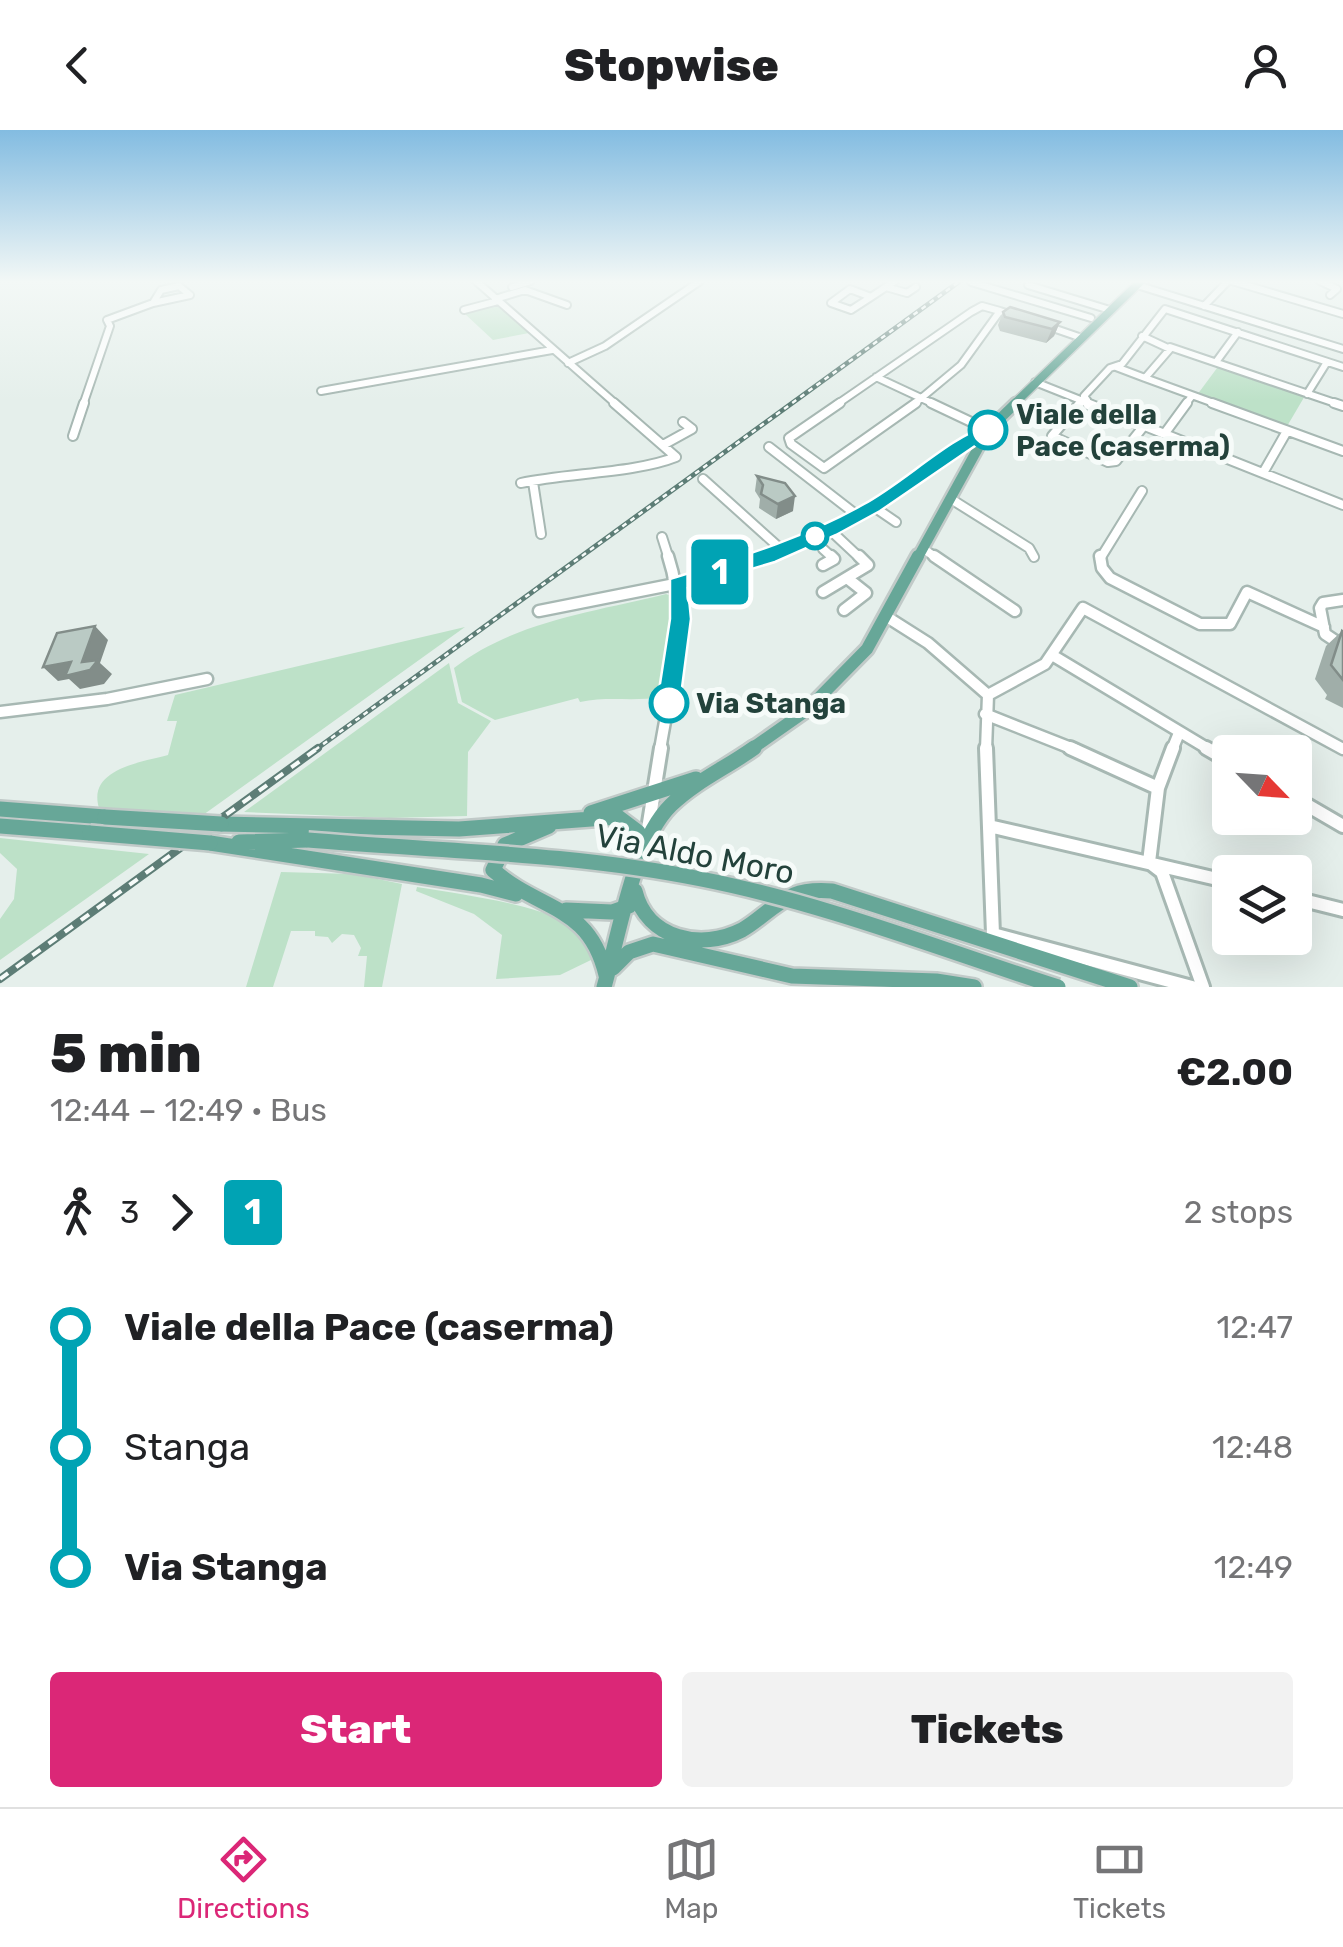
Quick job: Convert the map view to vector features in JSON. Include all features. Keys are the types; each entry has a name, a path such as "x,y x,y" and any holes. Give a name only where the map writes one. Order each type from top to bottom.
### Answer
{"main road":[{"path":"532,898 494,870 494,858 512,838 705,776 742,756 806,710 867,649 988,430 1092,321"},
{"path":"605,984 644,848 668,809 705,776"},
{"path":"0,809 221,824 459,829 618,817 638,832 644,848"},
{"name":"Via Aldo Moro","path":"221,824 308,840"},
{"path":"0,826 210,842 481,885 532,898 578,919 596,939 605,984"},
{"name":"Via Aldo Moro","path":"210,842 308,840 537,857 702,879 824,911 1058,987"},
{"path":"635,887 644,920 662,932 702,939 733,934 786,897 807,890 825,890 1130,987"},
{"path":"562,910 612,912 629,906"},
{"path":"733,934 730,948 750,965"},
{"path":"605,984 630,952 653,944 792,976 936,980 974,987"}],"street":[{"path":"73,436 110,326 107,321"},
{"path":"520,321 676,457 660,464 568,473 521,483"},
{"path":"568,363 605,346 642,321"},
{"path":"960,321 789,438 824,468 920,398 977,348 982,331 991,321"},
{"path":"1143,427 1116,461 1108,462 1052,436 1084,401 1084,396 1142,342 1142,336 1155,321"},
{"path":"1203,321 1343,367"},
{"path":"1252,321 1343,349"},
{"path":"1032,322 1080,337"},
{"path":"1216,362 1238,332"},
{"path":"1142,336 1343,406"},
{"path":"1146,378 1170,347"},
{"path":"321,390 552,350"},
{"path":"1307,394 1327,362"},
{"path":"1114,366 1343,451"},
{"path":"876,377 988,430"},
{"path":"1035,382 1343,505"},
{"path":"1161,431 1192,396"},
{"path":"1084,401 1114,420 1161,431"},
{"path":"664,445 692,429 683,422"},
{"path":"539,611 677,584 782,550 817,543 830,530 874,507 988,430"},
{"path":"1263,473 1287,430"},
{"path":"769,448 858,516"},
{"path":"703,479 782,550"},
{"path":"533,482 540,534"},
{"path":"1142,491 1100,557 1110,578 1200,624 1230,624 1247,592 1324,627"},
{"path":"950,499 1029,548 1034,557"},
{"path":"874,507 896,522"},
{"path":"824,592 868,564 830,530"},
{"path":"644,848 680,619 677,584 662,537"},
{"path":"817,543 834,558 823,565"},
{"path":"925,550 1015,611"},
{"path":"695,555 704,576"},
{"path":"844,610 866,593 847,578"},
{"path":"1343,600 1320,605 1325,634 1343,646"},
{"path":"988,695 1045,664 1083,608 1343,749"},
{"path":"888,617 928,643 988,695"},
{"path":"1052,655 1212,752"},
{"path":"0,712 107,699 207,679"},
{"path":"988,695 985,714 993,934 1192,987"},
{"path":"985,714 1158,788"},
{"path":"1149,862 1158,788 1179,733"},
{"path":"1312,808 1343,826"},
{"path":"989,826 1212,878"},
{"path":"1149,862 1162,872 1184,924 1203,987"},
{"path":"1312,902 1342,910"}],"green space":[{"path":"473,321 516,321 529,333 493,340"},
{"path":"1220,364 1306,394 1286,428 1197,395"},
{"path":"666,594 674,597 662,697 580,702 578,698 495,720 462,702 454,668 478,652 556,620"},
{"path":"465,627 203,815 99,808 97,795 109,776 168,755 177,721 167,721 175,695"},
{"path":"449,663 458,703 491,721 468,752 467,816 389,818 244,812"},
{"path":"0,838 149,854 0,960 0,919 14,899 17,869 0,853"},
{"path":"281,872 353,874 402,884 382,987 364,987 367,956 358,956 361,948 354,935 342,934 332,943 328,937 315,936 315,931 291,931 273,987 246,987"},
{"path":"417,887 494,900 551,915 579,934 591,960 560,975 496,979 502,935 474,914 416,891"}],"building":[{"path":"1021,321 1060,322 1052,329"},
{"path":"757,476 785,483 795,496 778,504 761,494 763,485"},
{"path":"95,626 82,662 98,660 90,670 65,676 71,662 43,667 57,633"},
{"path":"1343,632 1343,680 1331,665"}],"railway":[{"path":"315,750 905,321"},
{"path":"0,979 318,748"}],"bus line":[{"name":"1","path":"669,703 680,619 677,584 768,557 830,530 874,507 988,430"}],"place":[{"name":"Viale della Pace (caserma)","path":"988,430"},
{"name":"Via Stanga","path":"669,703"}]}
